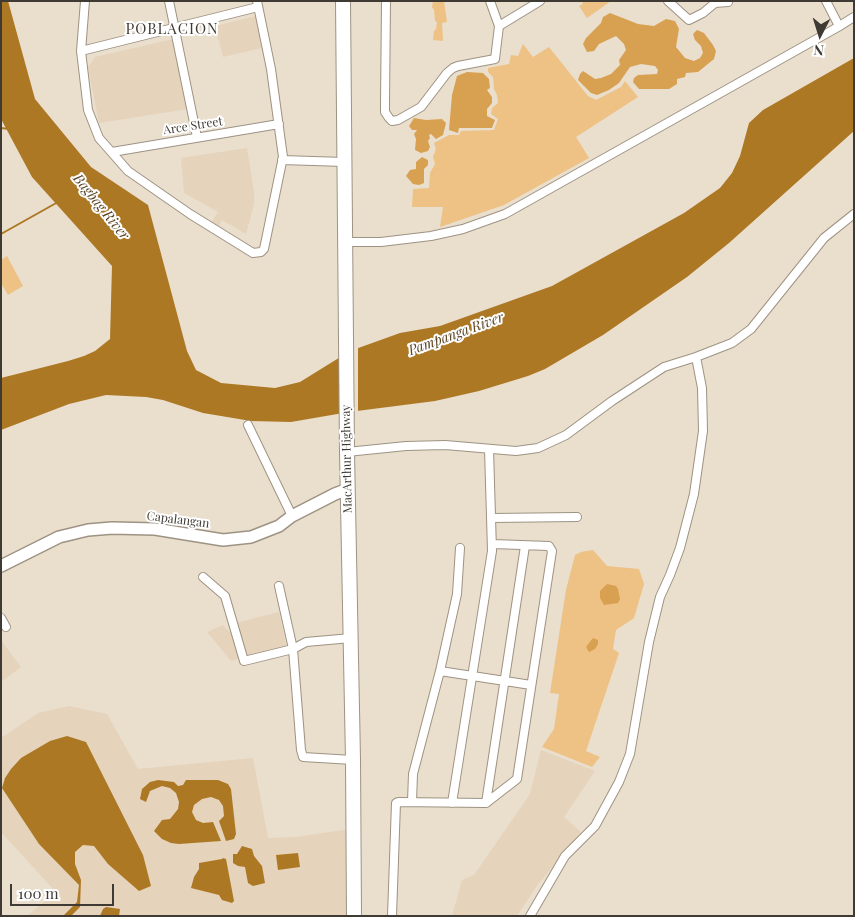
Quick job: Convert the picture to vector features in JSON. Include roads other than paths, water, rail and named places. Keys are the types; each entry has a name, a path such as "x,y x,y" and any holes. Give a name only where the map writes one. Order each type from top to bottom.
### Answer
{"highway":[{"name":"MacArthur Highway","path":"342,1 346,246 346,452 354,760 354,916"}],"street":[{"path":"81,52 174,29 258,4 272,69 282,160 264,249 261,252 253,253 190,214 128,171 99,138 88,110 81,52 85,1"},
{"path":"169,1 196,137"},
{"path":"386,1 385,104 388,118 392,121 398,120 421,107 453,68 495,59 499,26 490,1"},
{"path":"499,26 540,1"},
{"path":"668,1 688,20 703,13 715,3 728,2"},
{"path":"826,1 839,26"},
{"path":"346,246 431,236 506,214 854,17"},
{"name":"Arce Street","path":"112,152 279,124"},
{"path":"282,160 344,162"},
{"path":"346,452 445,445 516,451 538,448 545,445 566,435 612,401 664,367 732,344 751,329 824,238 854,214"},
{"path":"530,916 565,856 595,826 619,782 630,754 649,642 660,596 680,548 694,494 703,431 702,388 696,357"},
{"path":"248,425 292,516"},
{"path":"452,803 493,544 489,449"},
{"name":"Capalangan","path":"1,566 59,537 88,530 112,528 155,529 223,540 250,537 279,526 292,516 348,489"},
{"path":"492,518 578,517"},
{"path":"392,916 396,803 486,803 517,779 552,551 549,546 493,544"},
{"path":"486,803 525,546"},
{"path":"412,802 413,774 440,671 457,594 460,548"},
{"path":"203,577 225,596 244,660 293,649 306,642 351,638"},
{"path":"279,586 293,649 303,757 354,760"},
{"path":"1,618 6,627"},
{"path":"440,671 531,685"}],"water":[{"path":"1,1 8,1 35,99 91,167 148,205 187,351 196,370 221,383 275,388 300,382 350,351 400,333 440,326 552,286 684,213 720,188 732,173 740,156 749,123 763,110 854,58 854,131 729,243 687,277 603,335 545,369 528,376 479,391 435,401 349,412 291,422 251,421 203,413 163,400 146,397 106,395 69,404 1,430 1,378 84,356 95,351 110,339 112,266 32,177 1,119"},
{"path":"67,736 86,742 143,855 151,886 139,891 108,864 94,846 83,845 75,852 75,864 81,880 80,907 71,916 63,916 77,902 79,885 39,844 2,788 5,778 21,758 50,741"},
{"path":"158,780 174,782 178,786 183,785 186,780 218,780 228,784 231,789 236,834 234,839 226,841 219,821 224,816 223,806 219,800 211,797 202,799 194,805 192,812 196,820 203,823 213,822 221,841 179,844 162,839 154,831 162,820 170,819 178,809 179,802 176,793 170,788 162,786 150,791 146,802 140,799 142,789 150,782"},
{"path":"242,846 252,849 254,856 262,866 265,883 253,886 248,883 245,867 233,863 233,854 237,854"},
{"path":"298,853 300,867 278,870 276,855"},
{"path":"226,859 234,901 232,903 222,900 219,895 191,888 194,877 199,869 199,863"},
{"path":"106,907 120,909 119,916 100,916"}],"waterway":[{"path":"1,128 9,129"},
{"path":"1,234 58,202"}],"district":[{"name":"POBLACION","path":"172,29"}],"water label":[{"name":"Bagbag River","path":"101,207"},
{"name":"Pampanga River","path":"456,334"}]}
